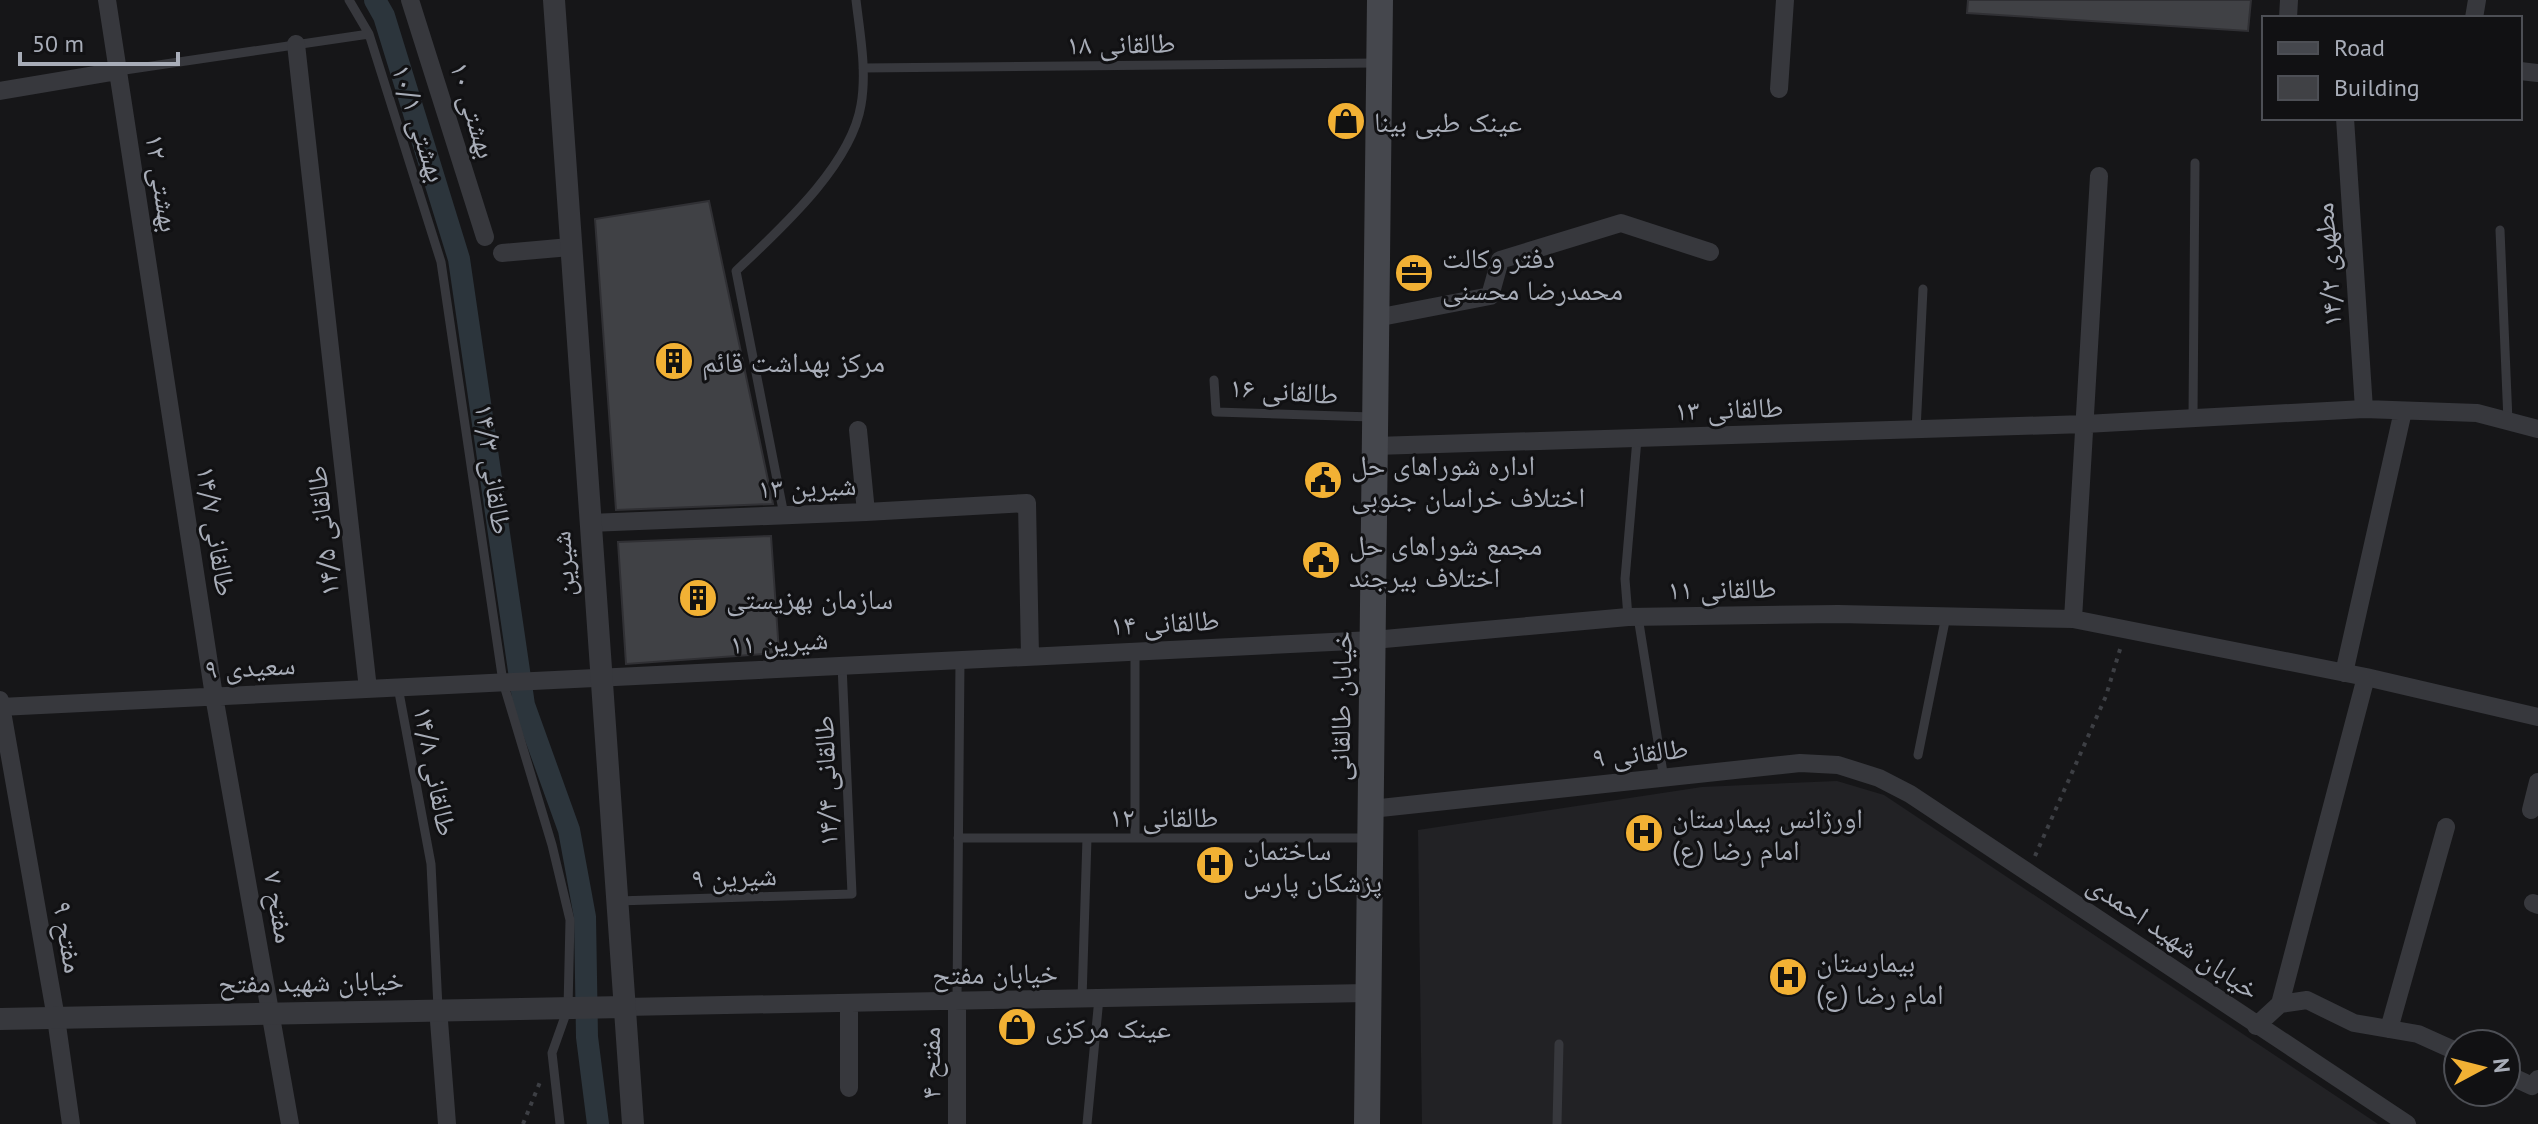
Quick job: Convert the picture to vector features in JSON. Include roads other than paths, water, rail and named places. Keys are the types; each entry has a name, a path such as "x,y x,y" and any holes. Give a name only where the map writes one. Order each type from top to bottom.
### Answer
{"main road":[{"name":"خیابان طالقانی","path":"1367,1124 1380,0"}],"street":[{"name":"بهشتی ۱۲","path":"107,0 164,374"},
{"name":"بهشتی ۱۰","path":"410,0 485,237"},
{"name":"شیرین","path":"554,0 633,1124"},
{"path":"1779,89 1785,0"},
{"name":"طالقانی ۱۴/۵","path":"296,44 368,689"},
{"path":"0,91 118,71"},
{"name":"مطهری ۱۴/۲","path":"2345,120 2364,409"},
{"path":"2073,619 2099,176"},
{"path":"1376,318 1490,296 1500,260 1621,223 1710,252"},
{"path":"502,253 570,247"},
{"name":"طالقانی ۱۴/۷","path":"164,374 214,696 243,859"},
{"name":"طالقانی ۱۳","path":"1375,446 2085,424 2364,409 2477,413 2538,429"},
{"path":"2344,673 2403,411"},
{"path":"858,430 866,512"},
{"name":"شیرین ۱۳","path":"589,523 1027,503 1030,656"},
{"name":"طالقانی ۱۱","path":"1373,640 1633,617 1838,614 2073,619 2366,677 2538,717"},
{"name":"طالقانی ۱۴","path":"960,660 1373,640"},
{"name":"شیرین ۱۱","path":"550,680 960,660"},
{"path":"2256,1026 2280,1004 2366,677"},
{"name":"سعیدی ۹","path":"0,707 550,680"},
{"name":"مفتح ۹","path":"0,700 56,1018 71,1124"},
{"name":"طالقانی ۹","path":"1371,809 1800,763 1838,765 1879,778 1910,794"},
{"path":"2531,810 2538,782"},
{"name":"خیابان شهید احمدی","path":"1910,794 2407,1124"},
{"path":"2389,1029 2446,827"},
{"name":"مفتح ۷","path":"243,859 290,1124"},
{"name":"خیابان مفتح","path":"624,1007 1368,993"},
{"path":"2280,1004 2307,1000 2354,1023 2418,1034 2442,1045"},
{"name":"مفتح ۴","path":"957,1002 957,1124"},
{"path":"849,1004 849,1088"},
{"name":"خیابان شهید مفتح","path":"0,1019 438,1008 624,1007"},
{"path":"438,1008 447,1124"},
{"path":"2522,1081 2532,1086 2538,1079"}],"lane":[{"name":"بهشتی ۱۰/۱","path":"349,0 369,34 441,262"},
{"path":"784,515 736,271 798,212 844,150 861,107 863,68 856,0"},
{"path":"118,71 369,34"},
{"name":"طالقانی ۱۸","path":"863,68 1380,63"},
{"path":"2193,418 2195,163"},
{"path":"2500,230 2508,421"},
{"name":"طالقانی ۱۴/۳","path":"441,262 503,682 552,845 570,920 568,1008 552,1053 560,1124"},
{"path":"1916,430 1923,289"},
{"name":"طالقانی ۱۶","path":"1214,380 1216,412 1375,417"},
{"path":"1637,439 1625,579 1664,779"},
{"path":"1918,755 1946,616"},
{"path":"1135,651 1135,838"},
{"path":"957,1002 960,660"},
{"name":"طالقانی ۱۴/۴","path":"842,665 852,894"},
{"name":"طالقانی ۱۴/۸","path":"398,687 431,864 438,1008"},
{"name":"طالقانی ۱۲","path":"958,838 1371,838"},
{"path":"1087,838 1090,999 1087,1124"},
{"name":"شیرین ۹","path":"617,901 852,894"},
{"path":"1557,1124 1559,1044"}],"waterway":[{"path":"375,0 384,16 459,259 524,705 569,830 585,917 587,1037 598,1124"}],"place":[{"name":"عینک طبی بینا","path":"1346,121"},
{"name":"دفتر وکالت محمدرضا محسنی","path":"1414,273"},
{"name":"مرکز بهداشت قائم","path":"674,361"},
{"name":"اداره شوراهای حل اختلاف خراسان جنوبی","path":"1323,480"},
{"name":"مجمع شوراهای حل اختلاف بیرجند","path":"1321,560"},
{"name":"سازمان بهزیستی","path":"698,598"},
{"name":"اورژانس بیمارستان امام رضا (ع)","path":"1644,833"},
{"name":"ساختمان پزشکان پارس","path":"1215,865"},
{"name":"بیمارستان امام رضا (ع)","path":"1788,977"},
{"name":"عینک مرکزی","path":"1017,1027"}]}
